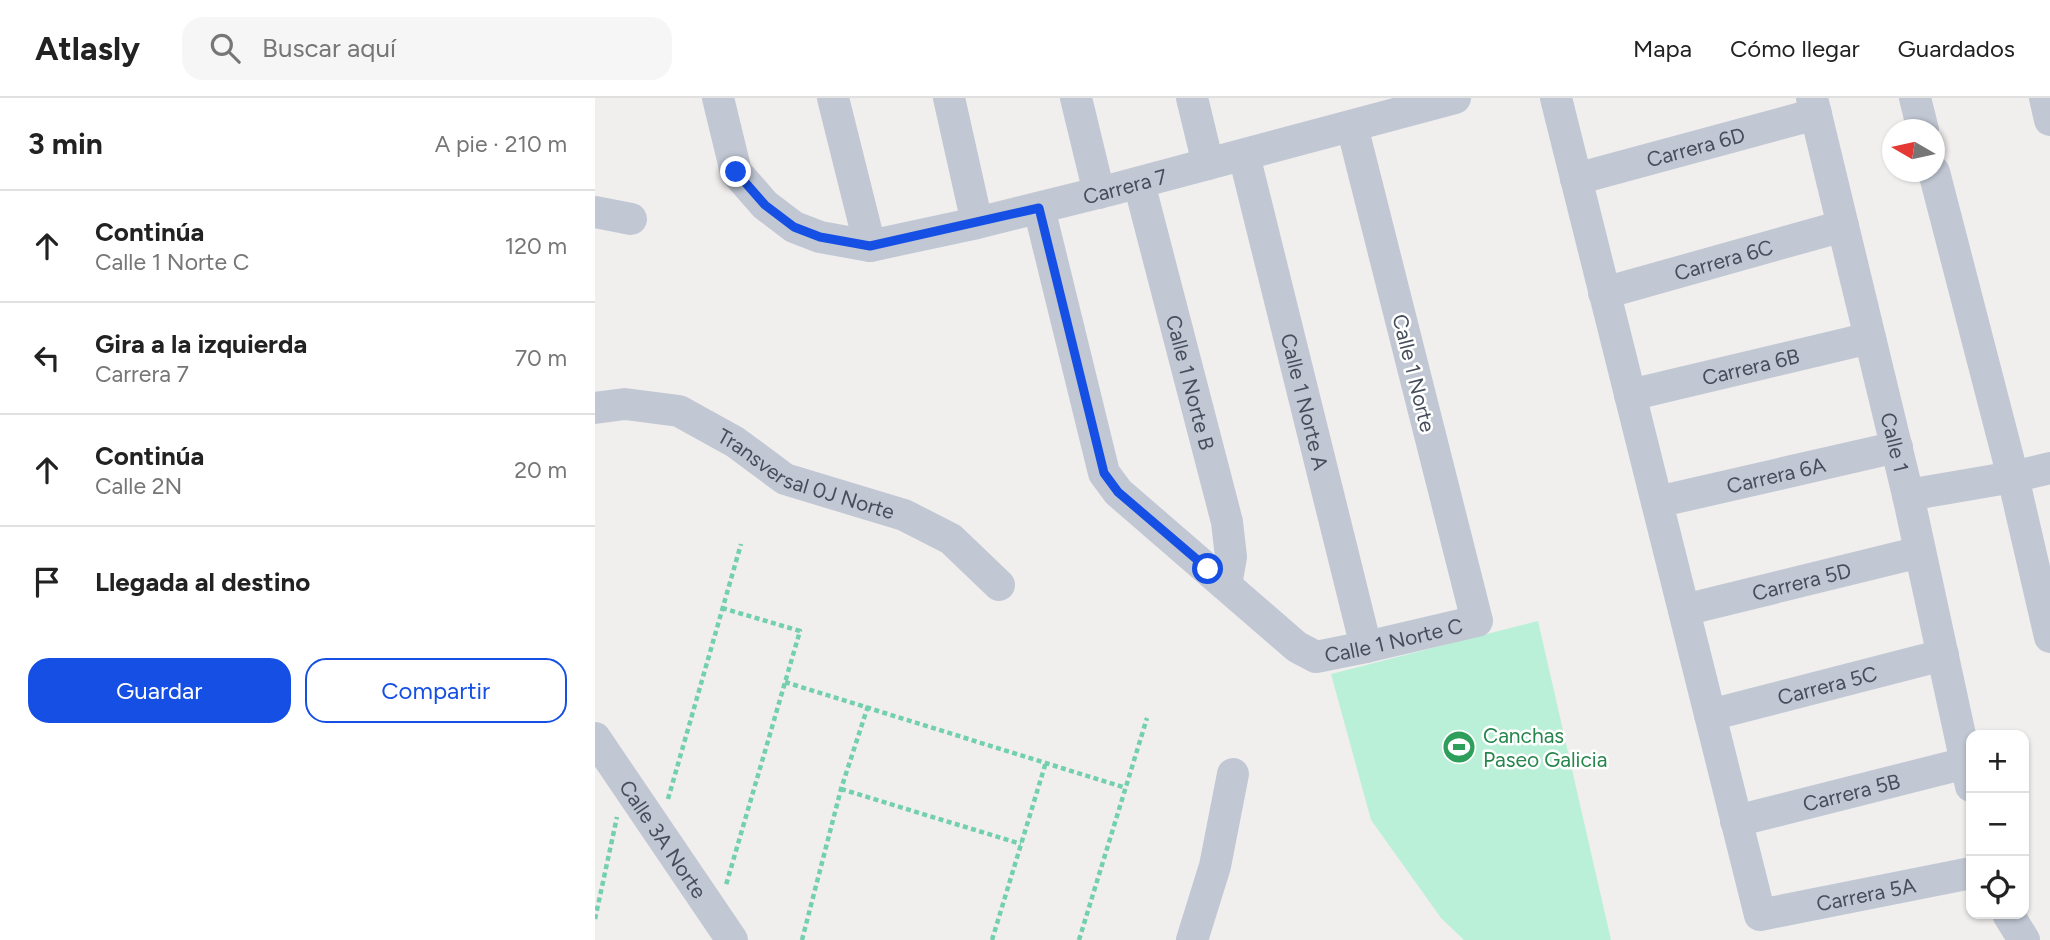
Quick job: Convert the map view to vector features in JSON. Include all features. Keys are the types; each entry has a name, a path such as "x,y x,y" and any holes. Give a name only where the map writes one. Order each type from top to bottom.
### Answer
{"street":[{"name":"Carrera 7","path":"718,98 736,172 765,205 794,227 820,237 870,246 1139,183 1455,98"},
{"path":"833,98 870,246"},
{"path":"949,98 977,223"},
{"path":"1076,98 1099,193"},
{"path":"1192,98 1208,164"},
{"path":"1556,98 1736,821"},
{"path":"1915,98 1920,119"},
{"path":"2045,98 2050,120"},
{"name":"Carrera 6D","path":"1576,179 1814,106"},
{"name":"Calle 1","path":"1814,106 1897,447 1966,761"},
{"name":"Calle 1 Norte","path":"1352,126 1477,621"},
{"name":"Calle 1 Norte A","path":"1244,155 1366,647"},
{"path":"1937,182 2013,477 2050,637"},
{"name":"Calle 1 Norte B","path":"1139,183 1227,522 1231,557 1226,585"},
{"name":"Calle 1 Norte C","path":"1039,208 1104,473 1118,492 1297,647 1316,657 1477,621"},
{"path":"595,212 631,219"},
{"name":"Carrera 6C","path":"1604,293 1843,226"},
{"name":"Carrera 6B","path":"1630,395 1870,338"},
{"name":"Transversal 0J Norte","path":"595,408 625,404 679,411 734,442 785,479 904,515 951,538 999,585"},
{"name":"Carrera 6A","path":"1657,502 1897,447"},
{"path":"1908,495 2050,468"},
{"name":"Carrera 5D","path":"1683,610 1920,552"},
{"name":"Carrera 5C","path":"1710,715 1943,655"},
{"name":"Calle 3A Norte","path":"595,738 724,928"},
{"path":"1192,940 1215,866 1233,774"},
{"name":"Carrera 5B","path":"1736,821 1966,776"},
{"name":"Carrera 5A","path":"1736,821 1760,915 1966,874"},
{"path":"2011,919 2024,940"}],"path":[{"path":"659,832 741,544"},
{"path":"722,608 800,631 724,928"},
{"path":"785,682 1126,788"},
{"path":"801,940 841,789 868,706"},
{"path":"1079,940 1147,718"},
{"path":"992,940 1046,762"},
{"path":"595,919 625,782"},
{"path":"841,789 1021,844"}],"green space":[{"name":"Canchas Paseo Galicia","path":"1538,621 1611,940 1464,940 1441,918 1371,820 1331,674"}],"place":[{"name":"Canchas Paseo Galicia","path":"1459,747"}],"route":[{"path":"736,172 765,205 794,227 820,237 870,246 1039,208 1104,473 1118,492 1208,569"}]}
